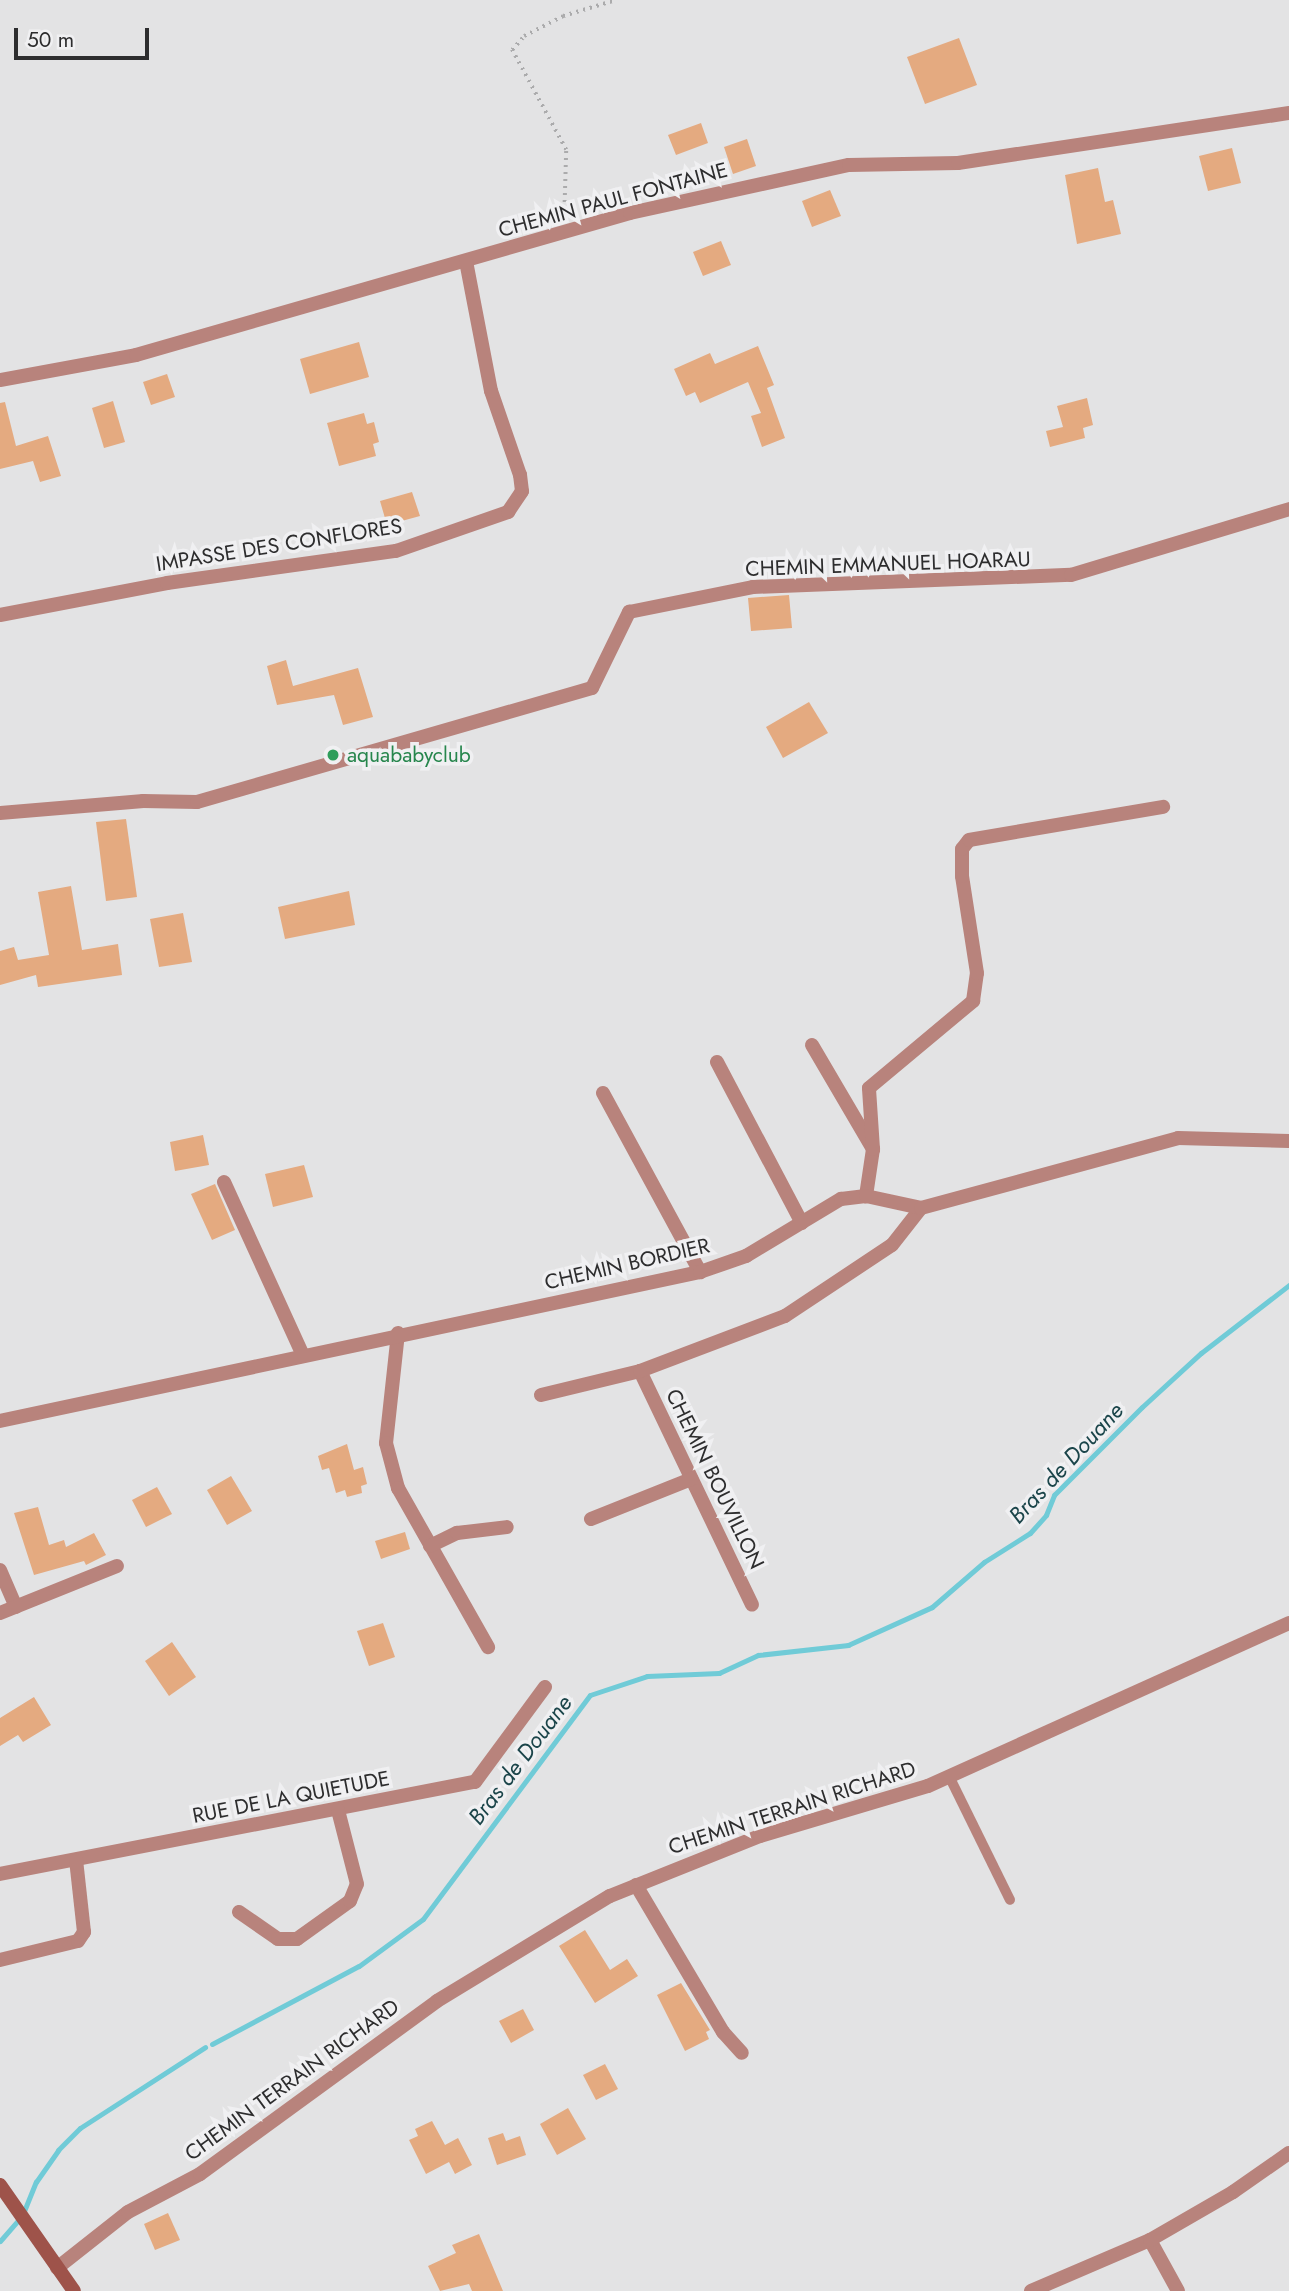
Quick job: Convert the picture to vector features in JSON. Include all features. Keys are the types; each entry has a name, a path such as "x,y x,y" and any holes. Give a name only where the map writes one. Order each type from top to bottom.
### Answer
{"main road":[{"path":"4,2191 74,2291"}],"street":[{"name":"CHEMIN PAUL FONTAINE","path":"0,380 136,355 563,235 630,213 849,165 958,163 1289,113"},
{"name":"IMPASSE DES CONFLORES","path":"0,615 167,583 396,551 508,512 522,491 520,475 491,391 466,261"},
{"name":"CHEMIN EMMANUEL HOARAU","path":"0,813 143,801 197,802 592,688 629,612 754,587 1071,575 1289,509"},
{"path":"866,1196 873,1149 870,1088 973,1002 977,973 962,876 962,849 969,840 1163,807"},
{"path":"812,1045 873,1149"},
{"path":"717,1062 803,1223"},
{"path":"603,1093 699,1272"},
{"name":"CHEMIN BORDIER","path":"0,1421 303,1354 699,1272 746,1256 841,1199 866,1196 920,1208 1178,1138 1289,1141"},
{"path":"224,1182 303,1354"},
{"name":"CHEMIN BOUVILLON","path":"541,1395 640,1371 785,1316 892,1245 920,1208"},
{"path":"398,1334 387,1452 398,1488 488,1647"},
{"name":"CHEMIN BOUVILLON","path":"640,1371 752,1605"},
{"path":"591,1519 691,1479"},
{"path":"430,1546 457,1533 507,1527"},
{"path":"0,1613 117,1566"},
{"path":"0,1570 16,1607"},
{"name":"CHEMIN TERRAIN RICHARD","path":"57,2268 128,2212 200,2174 437,2001 542,1933 636,1885 760,1836 949,1776 1289,1623"},
{"name":"RUE DE LA QUIETUDE","path":"0,1874 475,1782 545,1688"},
{"path":"239,1912 278,1939 297,1939 350,1901 357,1884 338,1810"},
{"path":"0,1960 78,1941 84,1932 76,1860"},
{"path":"636,1885 723,2032 742,2053"},
{"path":"1031,2291 1150,2240 1233,2192 1289,2153"},
{"path":"1150,2240 1178,2291"}],"lane":[{"path":"949,1776 1010,1900"}],"path":[{"path":"563,235 566,150 512,50 524,36 563,16 616,0"}],"building":[{"path":"959,38 977,85 925,104 907,57"},
{"path":"701,123 708,143 676,155 668,135"},
{"path":"747,139 756,166 733,174 724,147"},
{"path":"1232,148 1241,183 1208,191 1199,156"},
{"path":"1098,168 1105,202 1113,200 1121,234 1077,244 1065,175"},
{"path":"830,190 841,216 812,227 802,201"},
{"path":"721,241 731,265 703,276 693,252"},
{"path":"359,342 369,377 310,394 300,359"},
{"path":"758,346 774,385 767,388 785,438 762,447 751,416 761,413 748,382 700,403 695,392 686,396 674,369 710,353 715,364"},
{"path":"167,374 175,397 151,405 143,382"},
{"path":"1087,398 1093,425 1083,428 1085,438 1050,447 1046,431 1063,427 1057,406"},
{"path":"113,401 125,442 104,448 92,408"},
{"path":"5,402 16,446 48,436 61,476 40,482 33,461 0,469 0,403"},
{"path":"364,413 367,424 374,422 379,442 373,444 376,456 339,466 327,423"},
{"path":"412,492 420,516 387,525 380,501"},
{"path":"789,595 792,628 751,631 748,598"},
{"path":"286,660 293,686 358,668 373,717 343,725 334,695 277,705 267,666"},
{"path":"809,702 828,733 783,758 766,727"},
{"path":"126,819 137,897 106,901 96,822"},
{"path":"71,886 82,950 118,944 122,975 38,987 36,975 0,985 0,951 14,947 18,960 49,955 38,892"},
{"path":"349,891 355,925 285,939 278,907"},
{"path":"183,913 192,962 159,967 150,919"},
{"path":"203,1135 209,1165 175,1171 170,1142"},
{"path":"304,1165 313,1197 273,1207 265,1174"},
{"path":"215,1184 235,1230 212,1240 191,1194"},
{"path":"347,1444 354,1470 363,1467 367,1484 361,1486 362,1493 347,1497 345,1490 336,1493 329,1468 322,1470 318,1456"},
{"path":"231,1476 252,1511 227,1525 207,1490"},
{"path":"157,1487 172,1514 146,1527 132,1500"},
{"path":"38,1507 49,1545 64,1540 66,1547 94,1533 106,1555 86,1565 84,1561 34,1575 14,1513"},
{"path":"405,1532 410,1549 381,1559 375,1541"},
{"path":"383,1623 395,1657 369,1666 357,1631"},
{"path":"172,1642 196,1677 169,1696 145,1661"},
{"path":"34,1697 51,1725 23,1742 18,1735 0,1746 0,1718"},
{"path":"585,1930 610,1970 627,1959 638,1976 595,2003 559,1946"},
{"path":"681,1983 710,2030 706,2032 709,2039 685,2051 657,1995"},
{"path":"523,2009 534,2030 511,2043 499,2021"},
{"path":"605,2064 618,2089 596,2100 583,2075"},
{"path":"568,2108 586,2139 557,2155 540,2124"},
{"path":"432,2121 445,2145 458,2138 472,2165 455,2174 449,2162 426,2174 409,2140 418,2136 415,2129"},
{"path":"503,2133 506,2141 520,2136 526,2155 497,2165 488,2138"},
{"path":"168,2213 180,2240 155,2250 144,2224"},
{"path":"479,2234 503,2291 472,2291 469,2284 440,2291 428,2266 456,2253 452,2245"}],"waterway":[{"name":"Bras de Douane","path":"212,2044 359,1966 423,1919 590,1695 647,1676 719,1673 758,1655 848,1645 932,1607 984,1562 1030,1533 1046,1515 1054,1495 1142,1407 1201,1353 1289,1285"},
{"name":"Bras de Douane","path":"0,2241 22,2216 36,2182 58,2150 80,2128 205,2047"}],"place":[{"name":"aquababyclub","path":"333,755"}]}
